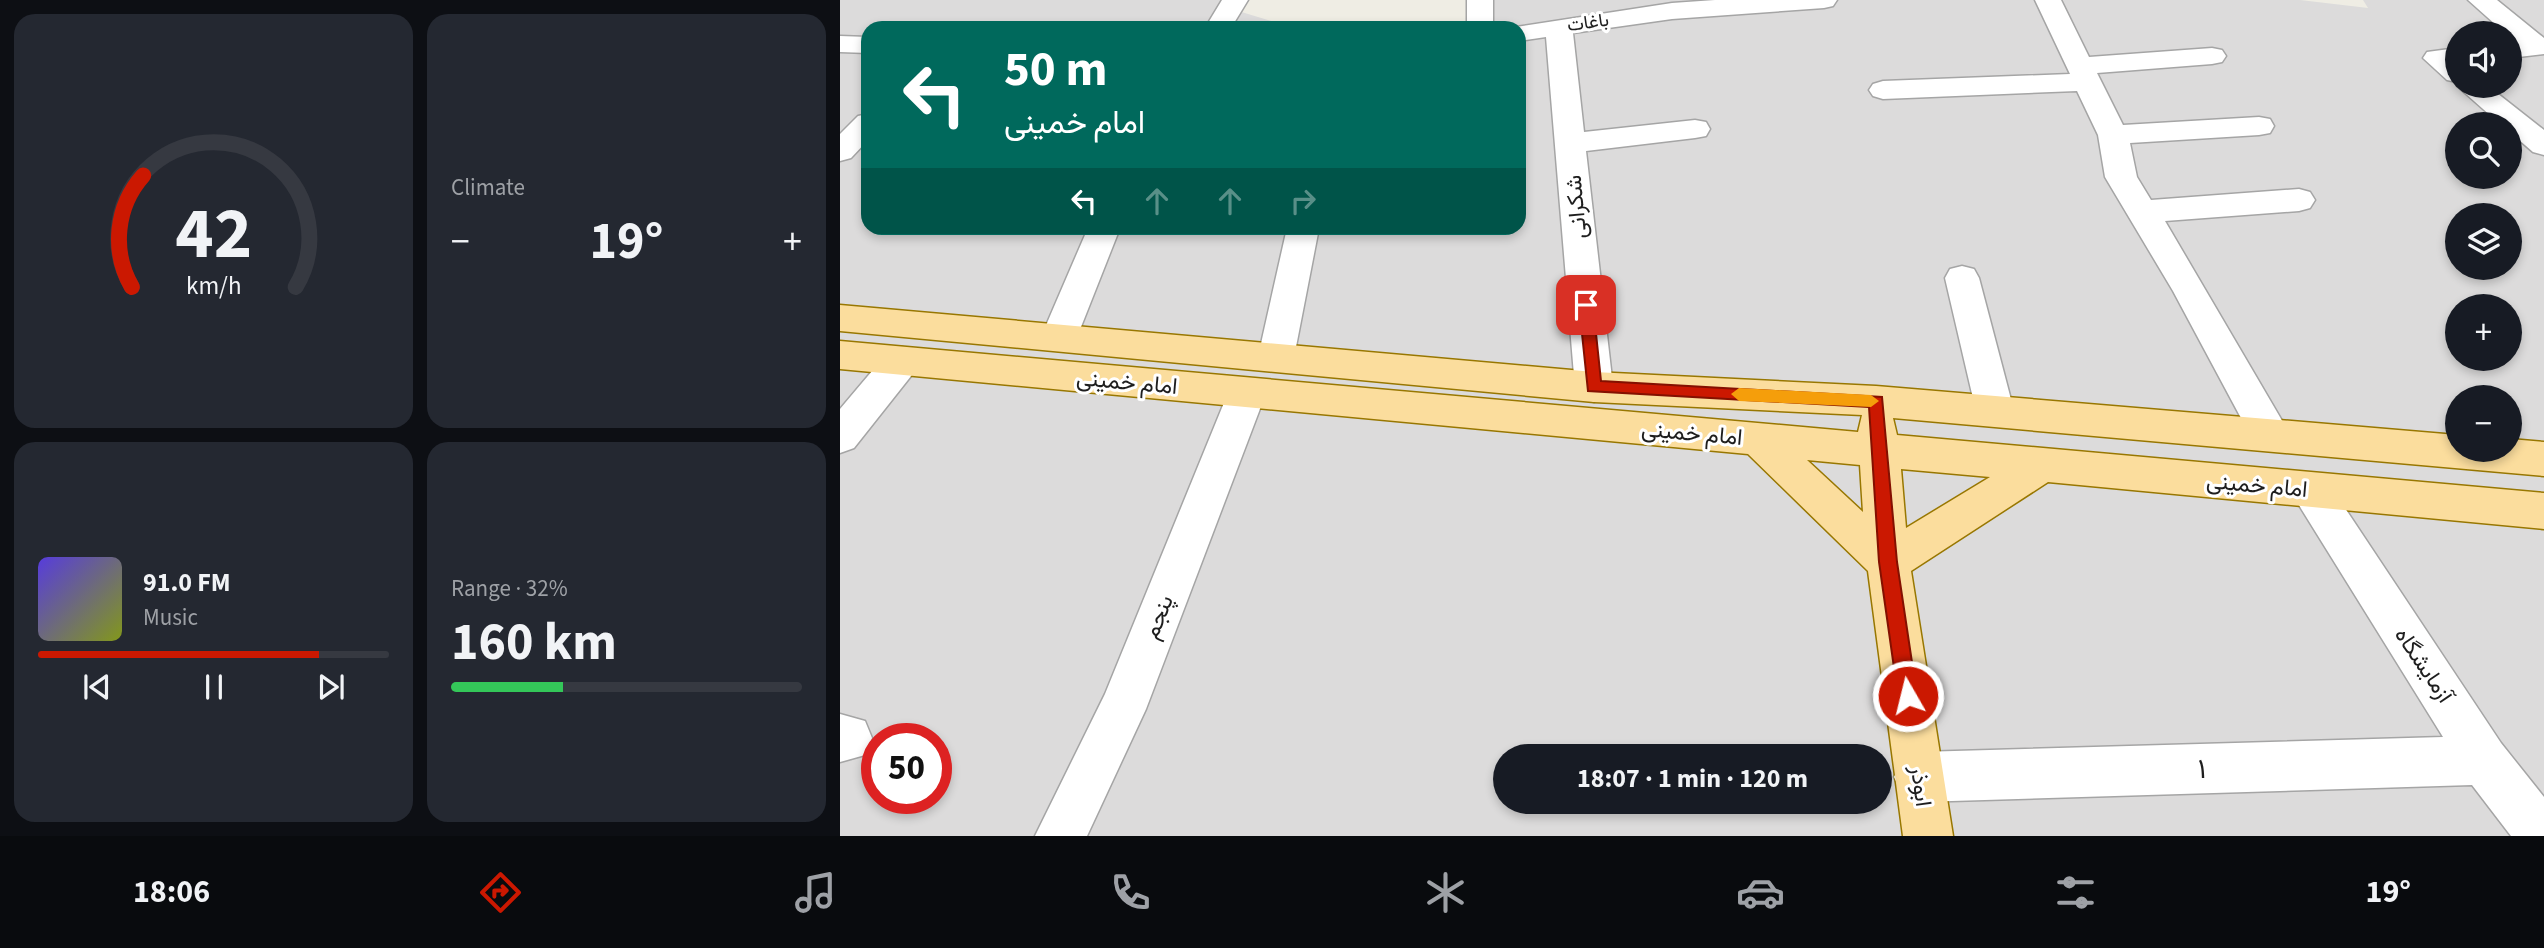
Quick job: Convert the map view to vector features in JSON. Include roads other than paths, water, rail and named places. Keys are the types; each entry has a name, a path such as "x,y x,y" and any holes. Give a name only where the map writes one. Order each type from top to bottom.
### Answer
{"main road":[{"name":"امام خمینی","path":"840,318 1594,387 1876,401 2544,459"},
{"name":"امام خمینی","path":"840,355 2544,511"},
{"name":"ابوذر","path":"1876,401 1888,562 1928,836"},
{"path":"1758,439 1888,562 2043,465"}],"street":[{"path":"1222,21 1235,0"},
{"path":"1480,0 1480,21"},
{"name":"باغات","path":"1526,32 1657,6 1824,0"},
{"path":"2048,0 2113,135 2121,177 2144,212 2270,435"},
{"path":"2481,0 2506,21"},
{"name":"شکرانی","path":"1559,27 1594,387"},
{"path":"2522,34 2538,47 2522,49"},
{"path":"840,44 861,45"},
{"path":"1883,90 2084,74 2212,56"},
{"path":"2445,57 2437,58 2445,64"},
{"path":"2486,98 2544,145"},
{"path":"2113,135 2259,125"},
{"path":"1570,143 1695,129"},
{"path":"840,151 861,130"},
{"path":"2144,212 2299,200"},
{"path":"1059,337 1101,235"},
{"path":"1276,357 1302,235"},
{"path":"1962,278 1995,411"},
{"path":"840,437 902,361"},
{"name":"پنجم","path":"1060,836 1122,709 1247,393"},
{"name":"آزمایشگاه","path":"2311,490 2445,695 2484,760 2542,836"},
{"name":"۱","path":"1919,777 2484,760"}]}
